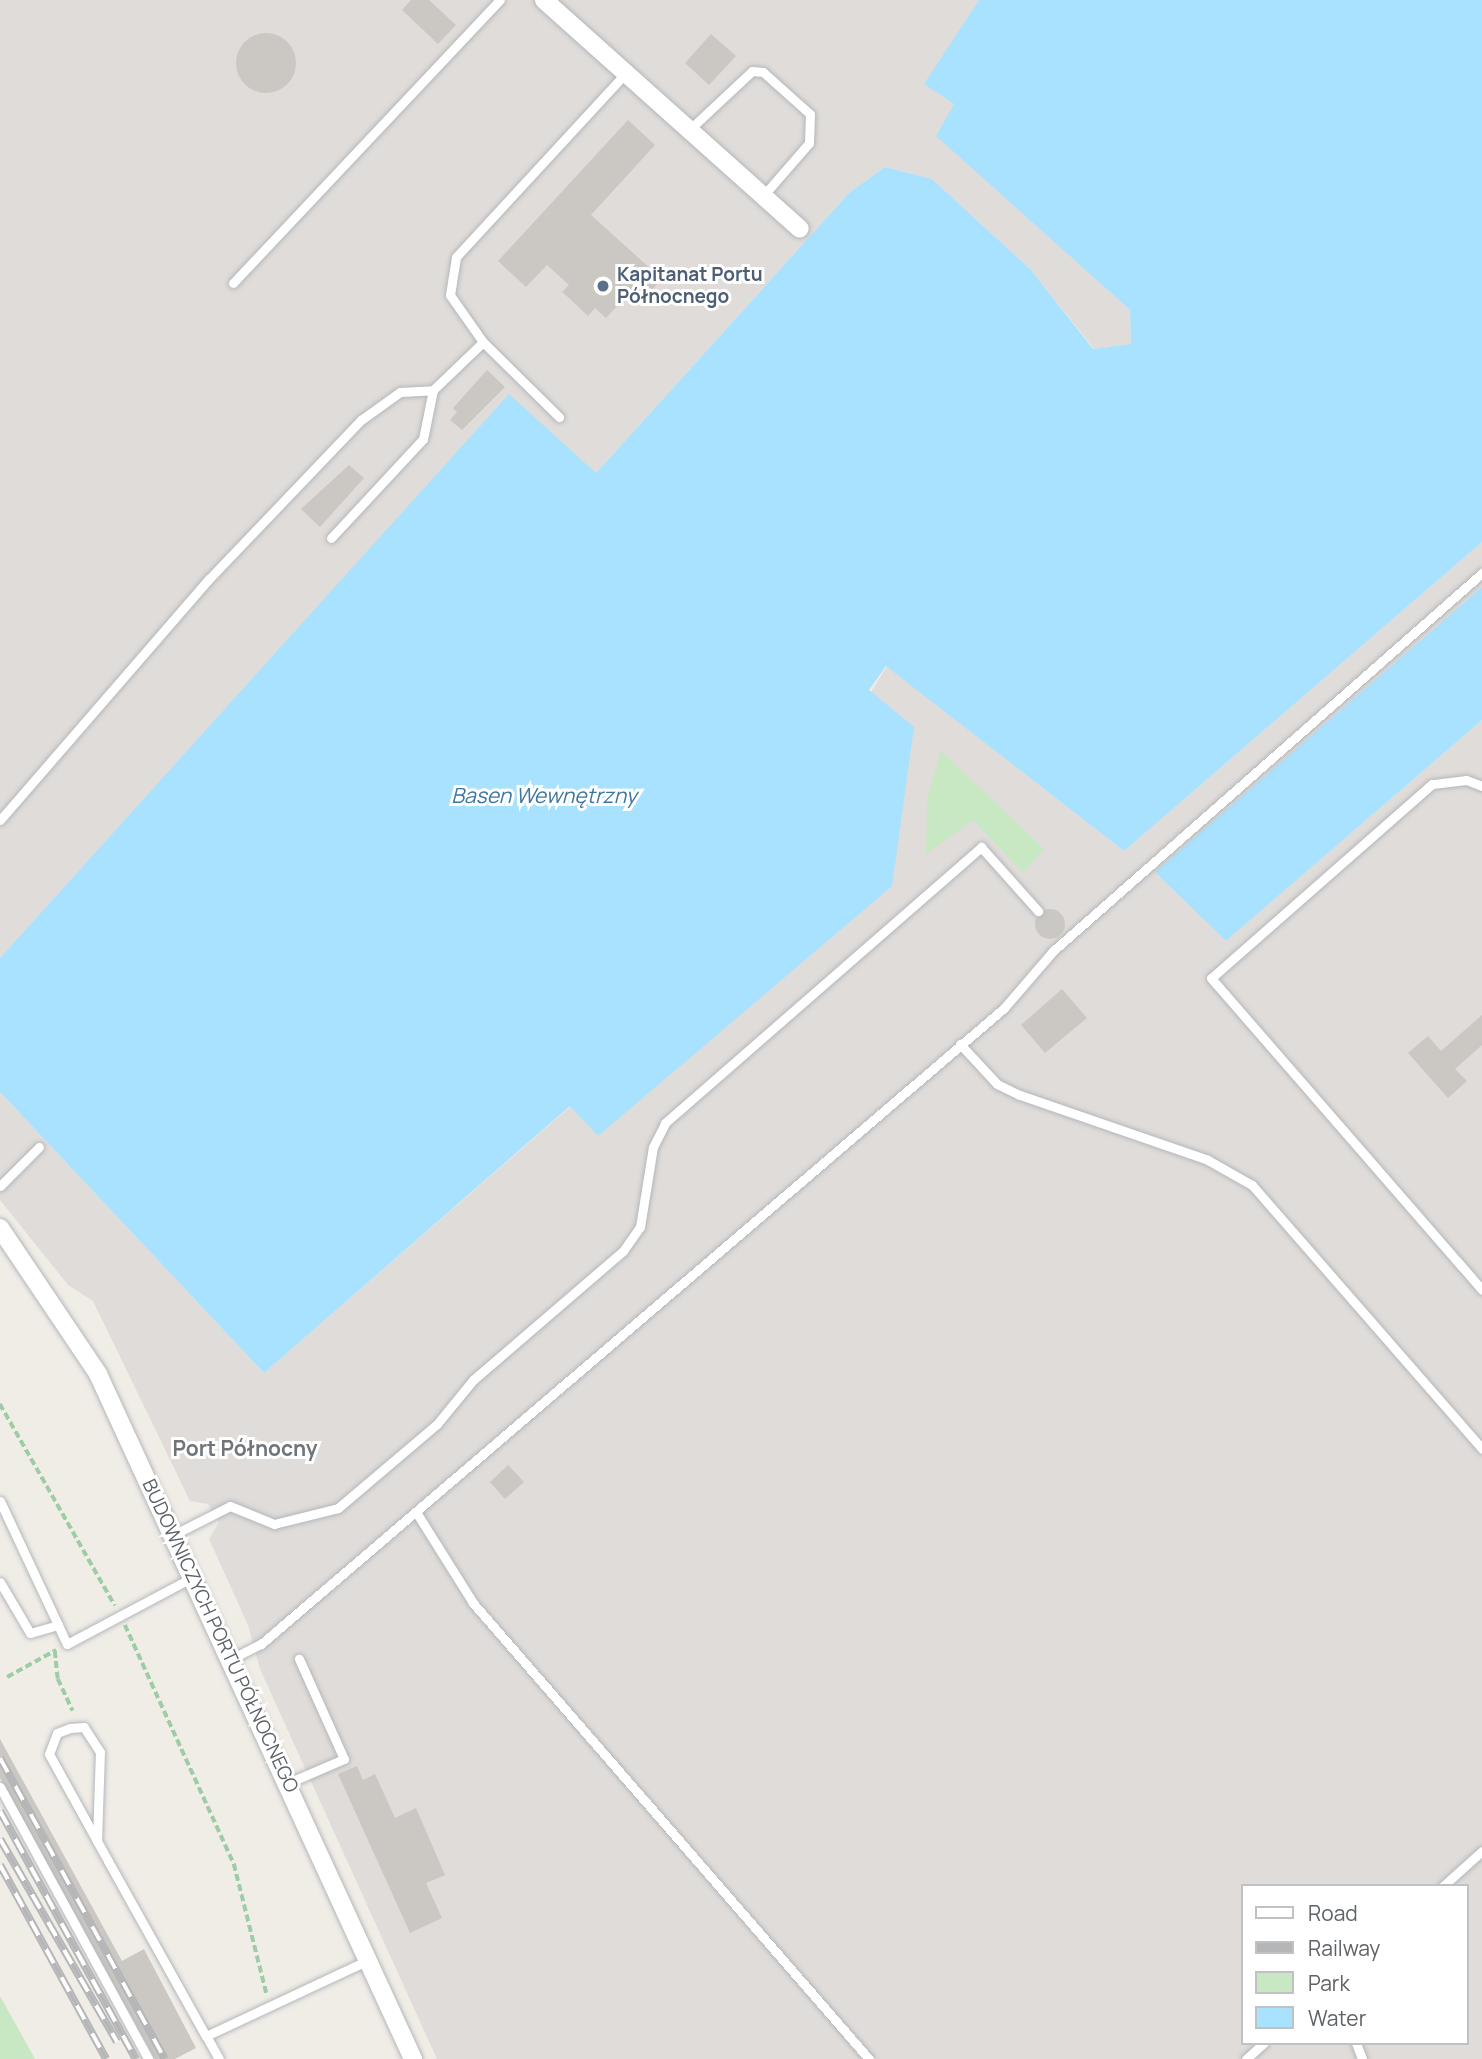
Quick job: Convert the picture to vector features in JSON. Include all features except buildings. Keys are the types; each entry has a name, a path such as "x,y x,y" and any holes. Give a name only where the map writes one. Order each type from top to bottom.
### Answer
{"street":[{"path":"544,0 800,229"},
{"name":"BUDOWNICZYCH PORTU PÓŁNOCNEGO","path":"0,1228 73,1330 193,1577 413,2059"}],"lane":[{"path":"233,283 500,0"},
{"path":"689,130 752,71 763,72 810,114 809,143 763,196"},
{"path":"559,416 483,342 450,295 456,257 626,73"},
{"path":"331,538 423,439 433,390 483,342"},
{"path":"0,820 209,579 361,420 400,391 433,390"},
{"path":"231,1659 261,1644 1004,1008 1053,951 1482,573"},
{"path":"1482,786 1450,779 1432,785 1211,978 1482,1290"},
{"path":"173,1535 230,1506 274,1524 348,1500 437,1424 472,1380 622,1251 639,1227 653,1147 665,1123 981,847 1038,911"},
{"path":"960,1044 997,1084 1020,1095 1206,1159 1252,1185 1482,1449"},
{"path":"0,1186 39,1147"},
{"path":"0,1501 67,1644 193,1577"},
{"path":"416,1511 472,1603 869,2059"},
{"path":"0,1582 30,1633 58,1625"},
{"path":"288,1783 344,1759 299,1659"},
{"path":"97,1842 100,1752 84,1727 69,1728 57,1733 49,1754 97,1842 219,2059"},
{"path":"0,1787 148,2059"},
{"path":"1445,1884 1482,1851"},
{"path":"206,2036 368,1959"},
{"path":"1246,2059 1262,2045"}],"path":[{"path":"0,1404 121,1615 234,1864 244,1922 271,2006"},
{"path":"7,1677 67,1644"},
{"path":"55,1651 58,1679 72,1711"}],"shaded area":[{"path":"0,0 979,0 925,84 954,104 937,136 1130,310 1131,344 1094,349 1031,270 932,179 885,167 850,192 595,474 509,395 0,958"},
{"name":"Port Północny","path":"1482,542 1482,587 1156,872 1226,941 1482,720 1482,2059 437,2059 260,1669 248,1625 209,1539 219,1522 208,1504 190,1501 93,1301 68,1285 0,1200 0,1092 264,1373 571,1106 598,1136 887,666 1124,851"}],"green space":[{"path":"941,751 1044,849 1023,873 973,820 926,854 927,799"},
{"path":"0,1996 35,2059 0,2059"}],"water":[{"name":"Basen Wewnętrzny","path":"979,0 1482,0 1482,542 1124,851 886,666 869,690 914,727 892,886 598,1136 570,1106 264,1373 0,1092 0,958 509,394 596,473 850,192 885,167 932,179 1031,270 1093,349 1131,344 1130,310 936,136 954,104 924,84"},
{"path":"1482,587 1482,720 1226,941 1155,872"}],"railway":[{"path":"0,1758 165,2059"},
{"path":"0,1811 136,2059"},
{"path":"0,1839 117,2042"},
{"path":"0,1865 106,2059"}],"place":[{"name":"Kapitanat Portu Północnego","path":"603,286"}],"district":[{"name":"Port Północny","path":"245,1448"}]}
